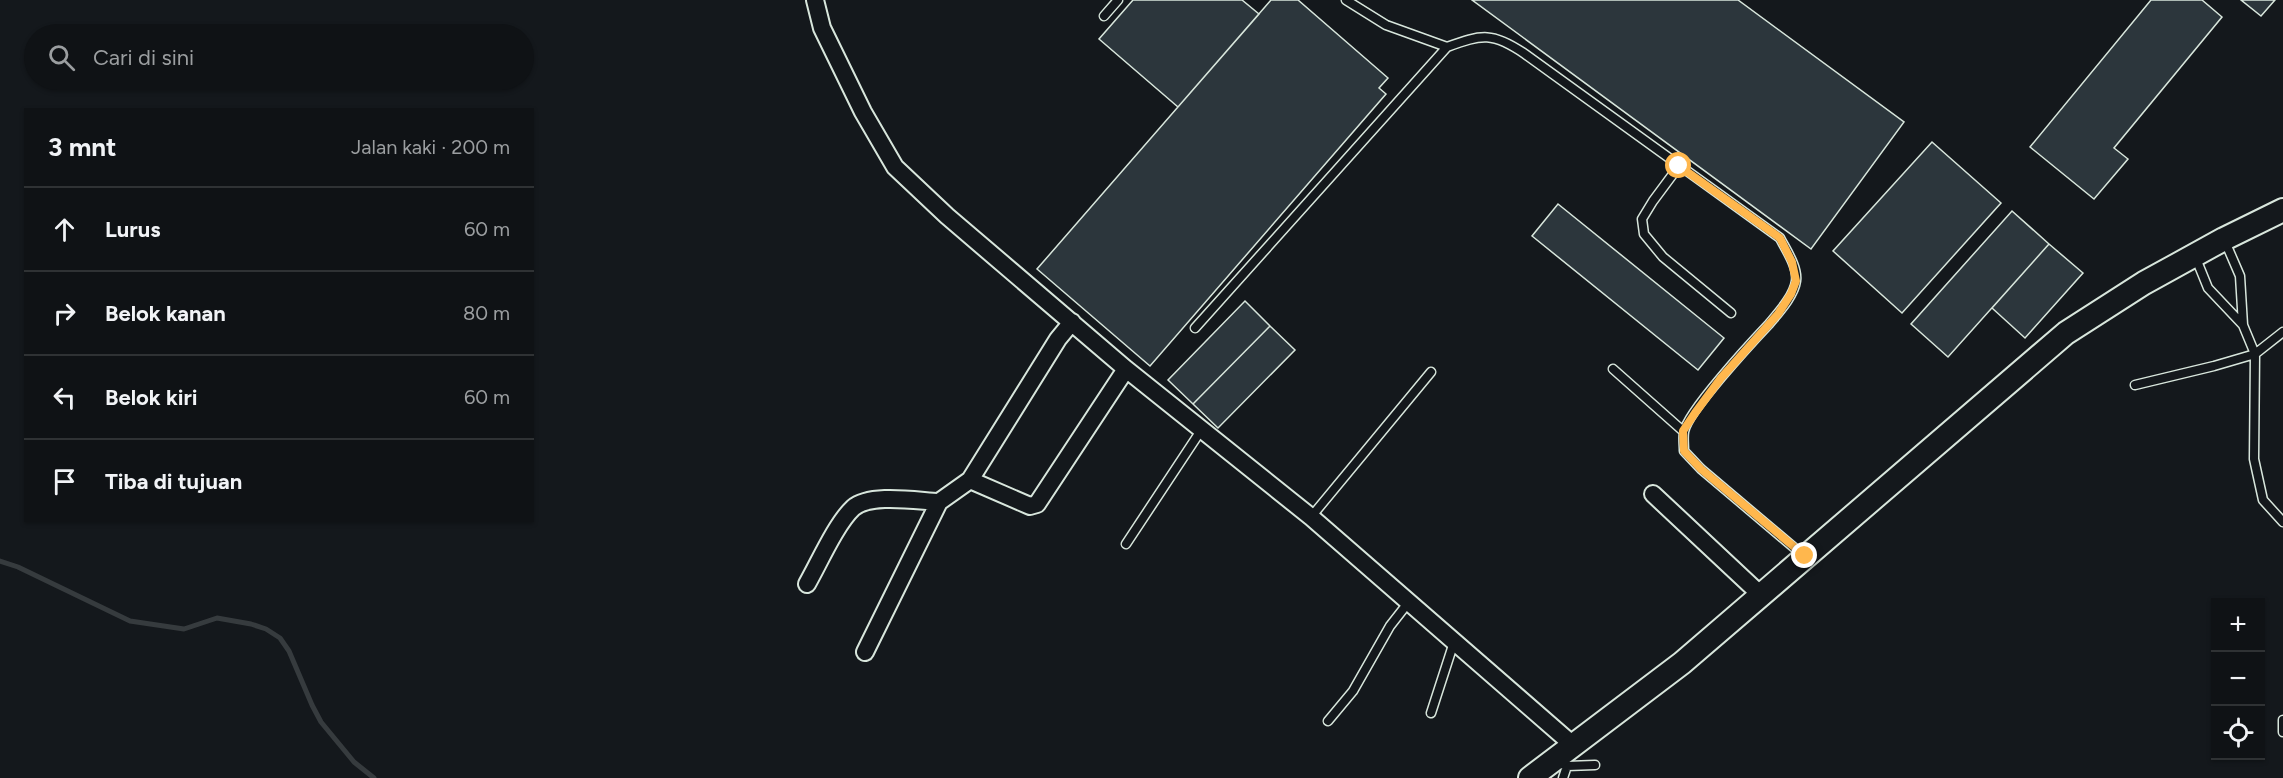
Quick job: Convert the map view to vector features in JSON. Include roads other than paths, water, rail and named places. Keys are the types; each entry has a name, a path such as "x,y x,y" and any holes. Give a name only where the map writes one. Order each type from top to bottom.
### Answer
{"main road":[{"path":"1530,778 1565,762 1762,596 1805,556 2066,333 2194,255 2283,210"}],"street":[{"path":"815,0 822,28 858,102 895,167 947,216 1126,369 1311,517 1454,642 1565,762"},
{"path":"865,652 939,502 970,480 1058,339 1072,322"},
{"path":"970,480 1030,506 1037,504 1126,369"},
{"path":"1653,494 1762,596"},
{"path":"807,584 841,524 854,507 867,502 888,499 939,502"}],"lane":[{"path":"1104,16 1118,0"},
{"path":"1346,0 1386,25 1447,47"},
{"path":"1195,328 1447,47 1486,36 1513,45 1780,238 1792,262 1796,281 1791,294 1778,314 1721,378 1683,431 1684,451 1695,463 1805,556"},
{"path":"1679,166 1642,219 1644,234 1663,256 1731,313"},
{"path":"2224,238 2240,276 2243,325 2255,354 2254,459 2263,501 2283,522"},
{"path":"2194,255 2208,288 2243,325"},
{"path":"2135,385 2255,354 2283,332"},
{"path":"1613,369 1683,431"},
{"path":"1311,517 1431,372"},
{"path":"1126,544 1202,429"},
{"path":"1328,721 1353,691 1390,626 1408,603"},
{"path":"1431,713 1454,642"},
{"path":"2283,720 2283,732"},
{"path":"1565,762 1595,765"}],"waterway":[{"path":"0,561 18,567 130,621 184,629 217,618 266,629 280,638 289,651 321,722 354,762 374,778"}]}
